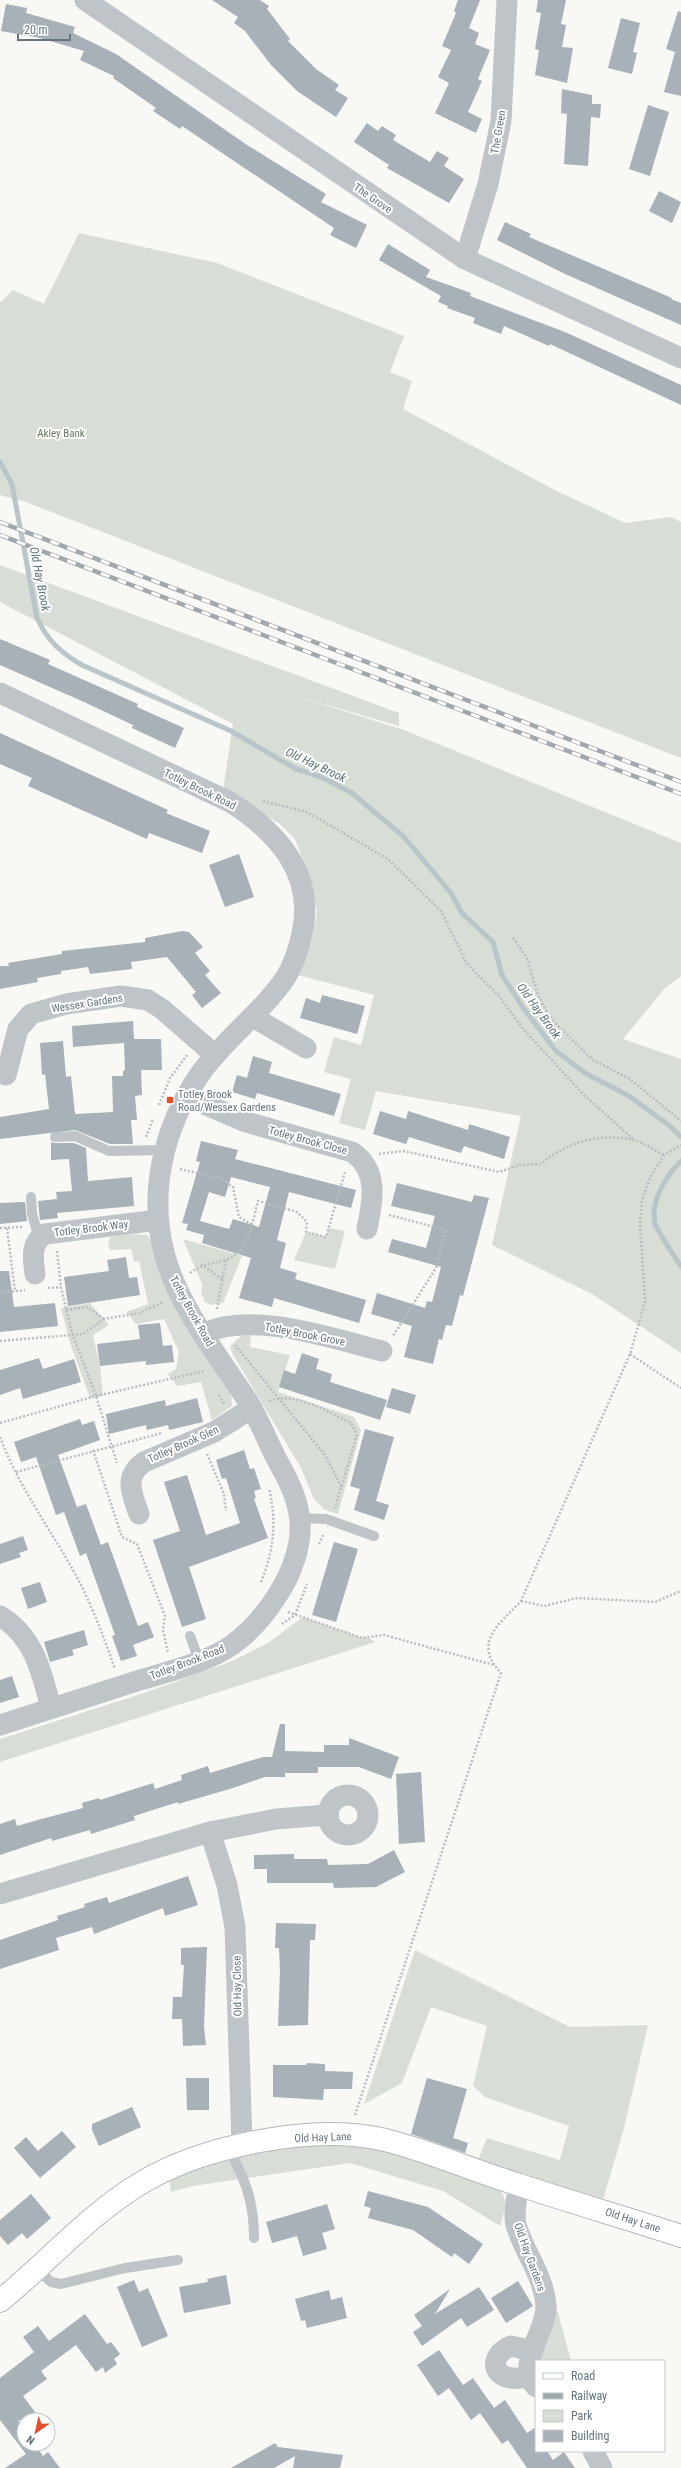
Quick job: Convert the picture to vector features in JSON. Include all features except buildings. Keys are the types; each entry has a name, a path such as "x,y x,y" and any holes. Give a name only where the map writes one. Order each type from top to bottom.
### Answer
{"street":[{"name":"The Grove","path":"85,0 465,260 681,358"},
{"name":"The Green","path":"465,260 488,184 501,121 507,0"},
{"name":"Totley Brook Road","path":"0,693 230,802 258,820 284,848 302,886 305,911 297,954 286,976 253,1016 215,1055 186,1096 163,1157 158,1220 162,1243 178,1288 213,1330 294,1494 300,1518 299,1541 292,1567 285,1584 270,1606 232,1645 173,1670 0,1725"},
{"name":"Wessex Gardens","path":"6,1075 18,1029 31,1014 66,1004 122,996 137,997 162,1009 215,1055"},
{"path":"253,1016 306,1048"},
{"name":"Totley Brook Close","path":"186,1096 246,1122 356,1155 366,1166 370,1177 373,1194 369,1220"},
{"name":"Totley Brook Way","path":"34,1274 33,1256 42,1233 158,1220"},
{"name":"Totley Brook Grove","path":"213,1330 263,1325 303,1332 382,1350"},
{"name":"Totley Brook Glen","path":"131,1479 134,1469 144,1462 192,1442 234,1420 252,1408"},
{"path":"131,1479 131,1492 139,1514"},
{"path":"0,1616 15,1627 27,1641 40,1667 51,1708"},
{"path":"0,1894 210,1832 276,1819 327,1815"},
{"name":"Old Hay Close","path":"210,1832 227,1885 234,1926 235,2145"},
{"name":"Old Hay Lane","path":"0,2301 95,2215 141,2183 174,2166 235,2145 348,2134 403,2145 518,2185 681,2236"},
{"name":"Old Hay Gardens","path":"518,2185 516,2225 535,2266 545,2298 546,2312 543,2326 529,2362 533,2382 503,2376 497,2369 495,2360 498,2354 511,2346 533,2350"},
{"path":"594,2452 602,2468"}],"lane":[{"path":"55,1137 75,1136 109,1151 163,1157"},
{"path":"31,1197 42,1233"},
{"path":"300,1518 326,1519 374,1536"},
{"path":"190,1636 198,1660"},
{"path":"235,2145 251,2198 254,2238"},
{"path":"37,2269 51,2282 61,2284 125,2268 178,2260"}],"path":[{"path":"230,802 256,799 307,812 388,859 441,911 467,964 499,996 524,1030 584,1096 634,1140 664,1155"},
{"path":"513,938 527,958 538,995 546,1012 556,1024 593,1060 630,1079 681,1121"},
{"path":"0,1341 72,1333 84,1334 104,1319 140,1313 178,1288 201,1264 226,1260 238,1254 246,1244 258,1201 297,1212 306,1222 306,1232 326,1237 356,1155 404,1151 453,1164 463,1163 499,1172 520,1165 541,1164 552,1154 570,1145 605,1138 634,1140"},
{"path":"348,2134 502,1673 494,1665 488,1650 490,1634 521,1601 630,1354 645,1302 640,1222 642,1200 650,1178 664,1155 681,1145"},
{"path":"163,1157 228,1183 233,1187 239,1217 251,1224"},
{"path":"369,1220 446,1230 436,1268 417,1296 401,1326 382,1350"},
{"path":"0,1228 42,1233 61,1287 72,1333 96,1396 111,1445 120,1469 131,1479"},
{"path":"7,1228 15,1291"},
{"path":"226,1260 223,1268 223,1280 213,1330 302,1425 325,1455 342,1488"},
{"path":"201,1264 223,1280"},
{"path":"66,1310 87,1307 104,1319"},
{"path":"630,1354 681,1388"},
{"path":"0,1423 96,1396 204,1371"},
{"path":"16,1472 161,1432 192,1442 224,1494 226,1510"},
{"path":"0,1437 28,1497 77,1578 97,1619 121,1686"},
{"path":"93,1450 122,1537 137,1544 165,1616 163,1630 173,1670"},
{"path":"521,1601 544,1606 577,1598 655,1602 681,1591"},
{"path":"270,1606 362,1638 384,1635 494,1665"}],"green space":[{"name":"Akley Bank","path":"79,233 217,263 404,336 390,372 412,381 403,409 555,490 625,523 671,517 681,522 681,758 26,502 0,495 0,303 13,290 44,304"},
{"path":"0,565 399,713 399,726 293,695 404,730 681,843 681,976 664,989 623,1039 681,1059 681,1353 592,1294 492,1245 521,1116 376,1091 365,1130 339,1123 351,1079 324,1072 334,1037 361,1045 374,995 298,975 312,939 317,911 309,876 295,839 280,824 223,791 233,724 0,602"},
{"path":"329,1228 345,1231 335,1269 294,1260 306,1232 326,1237"},
{"path":"132,1234 147,1235 151,1241 231,1391 232,1406 212,1420 201,1382 177,1386 168,1374 176,1369 179,1352 164,1319 136,1324 126,1312 148,1304 139,1261 134,1262 131,1249 110,1250 108,1242 111,1237"},
{"path":"183,1239 242,1256 223,1303 211,1305 205,1302 201,1292 202,1284"},
{"path":"90,1303 109,1325 93,1335 100,1366 103,1396 90,1398 70,1343 61,1308"},
{"path":"251,1335 250,1347 290,1355 278,1392 354,1417 361,1430 338,1514 325,1510 314,1499 301,1468 232,1353 230,1346 241,1336"},
{"path":"303,1617 362,1638 367,1637 375,1642 0,1762 0,1739 141,1694 230,1662 268,1643"},
{"path":"415,1950 570,2027 648,2025 624,2128 603,2200 478,2160 487,2138 560,2160 569,2126 485,2097 473,2086 487,2026 431,2007 402,2083 364,2104"},
{"path":"337,2141 372,2143 495,2185 503,2194 505,2204 500,2226 443,2191 350,2163 193,2186 171,2192 169,2176 258,2151"},
{"path":"557,2309 571,2360 538,2360"}],"waterway":[{"name":"Old Hay Brook","path":"0,462 12,484 37,618 45,633 61,651 82,665 231,731 296,769 321,777 352,793 404,837 451,893 462,913 493,942 502,975 524,1009 556,1051 585,1073 629,1096 670,1126 681,1137"},
{"name":"Old Hay Brook","path":"681,1161 675,1167 660,1190 654,1215 656,1227 681,1266"}],"railway":[{"path":"0,522 681,782"},
{"path":"0,535 681,794"}],"place":[{"name":"Totley Brook Road/Wessex Gardens","path":"170,1100"}]}
